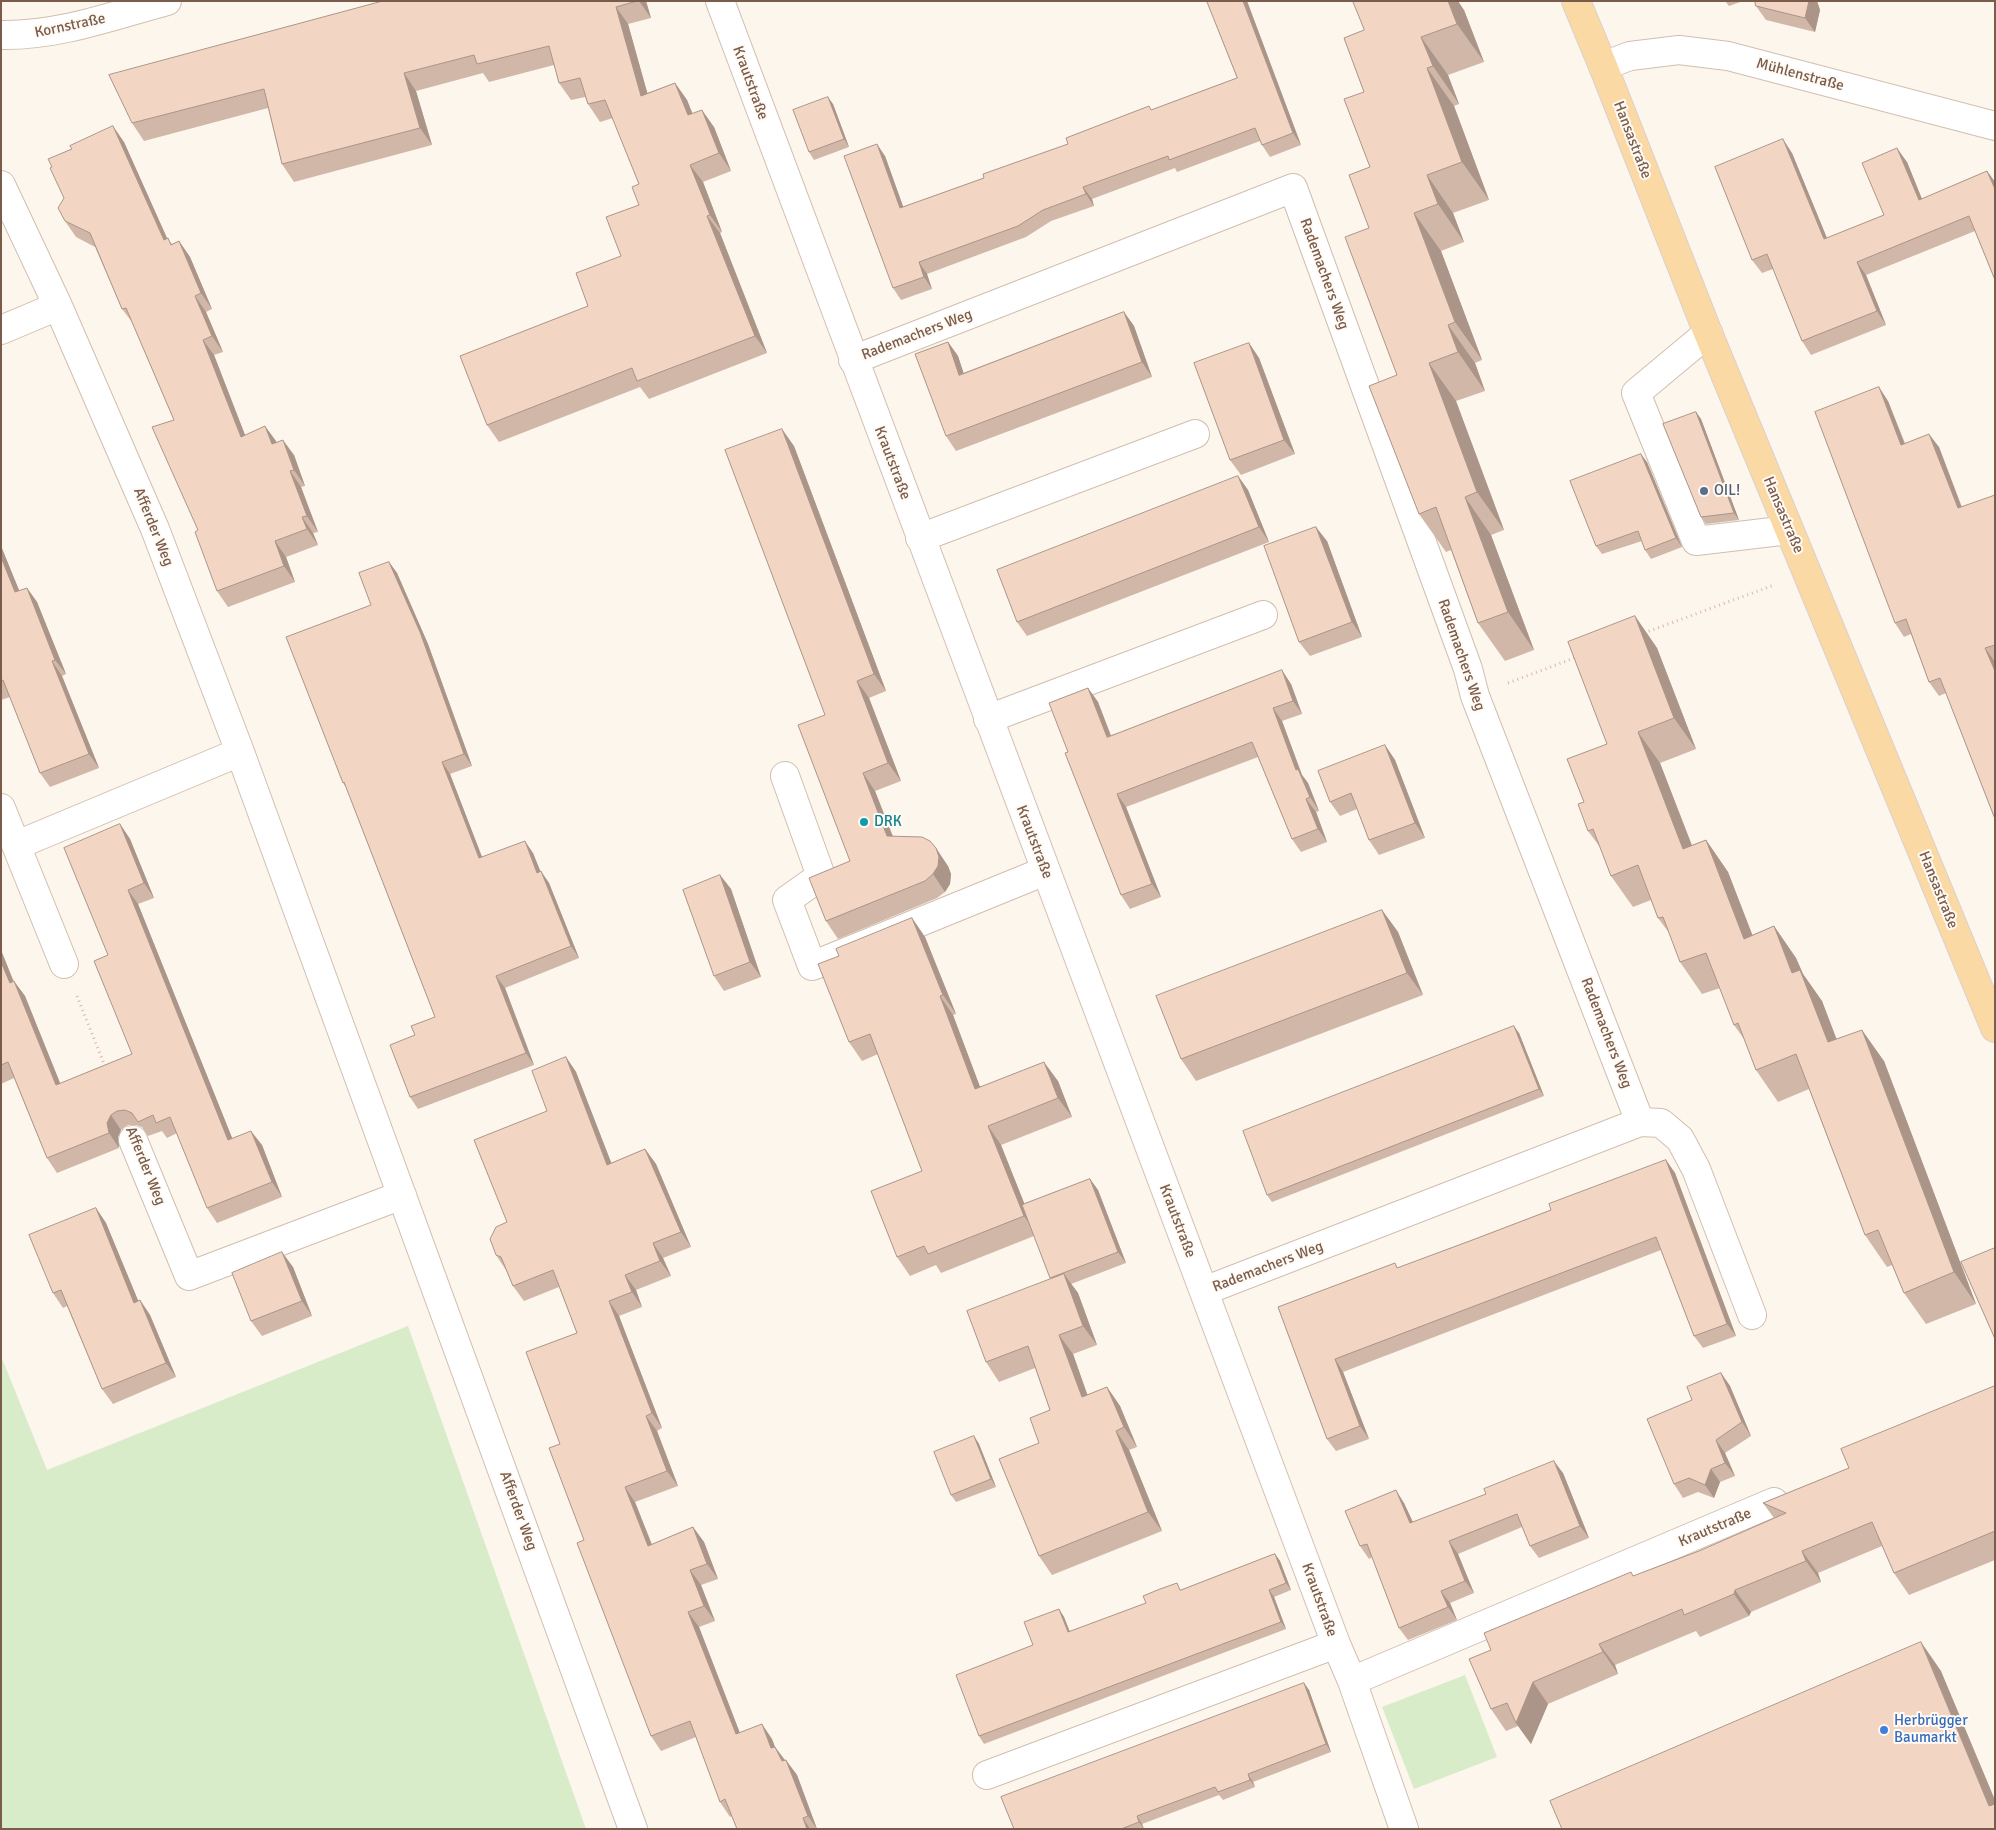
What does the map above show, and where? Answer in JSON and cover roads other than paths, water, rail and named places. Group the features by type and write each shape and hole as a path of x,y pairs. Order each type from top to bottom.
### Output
{"main road":[{"name":"Hansastraße","path":"1576,1 1708,333 1995,1028"}],"street":[{"name":"Kornstraße","path":"1,35 26,35 64,30 167,1"},
{"name":"Krautstraße","path":"720,1 1045,871 1336,1644 1352,1681 1404,1829"},
{"name":"Mühlenstraße","path":"1603,66 1630,56 1679,50 1728,56 1995,126"},
{"name":"Afferder Weg","path":"1,185 58,306 156,529 240,752 633,1829"},
{"name":"Rademachers Weg","path":"853,360 1293,188 1461,650 1475,696 1640,1122 1204,1292"},
{"path":"1,330 58,306"},
{"path":"1708,333 1636,394 1696,542 1790,530"},
{"path":"920,538 1195,434"},
{"path":"988,719 1263,615"},
{"path":"17,846 240,752"},
{"path":"785,776 821,876 787,900 812,966 1045,871"},
{"path":"1,808 64,964"},
{"path":"1640,1122 1661,1123 1680,1139 1696,1169 1752,1315"},
{"name":"Afferder Weg","path":"133,1140 189,1276 402,1195"},
{"name":"Krautstraße","path":"1352,1681 1774,1502"},
{"path":"987,1775 1336,1644"}],"place":[{"name":"OIL!","path":"1704,491"},
{"name":"DRK","path":"864,822"},
{"name":"Herbrügger Baumarkt","path":"1884,1730"}]}
